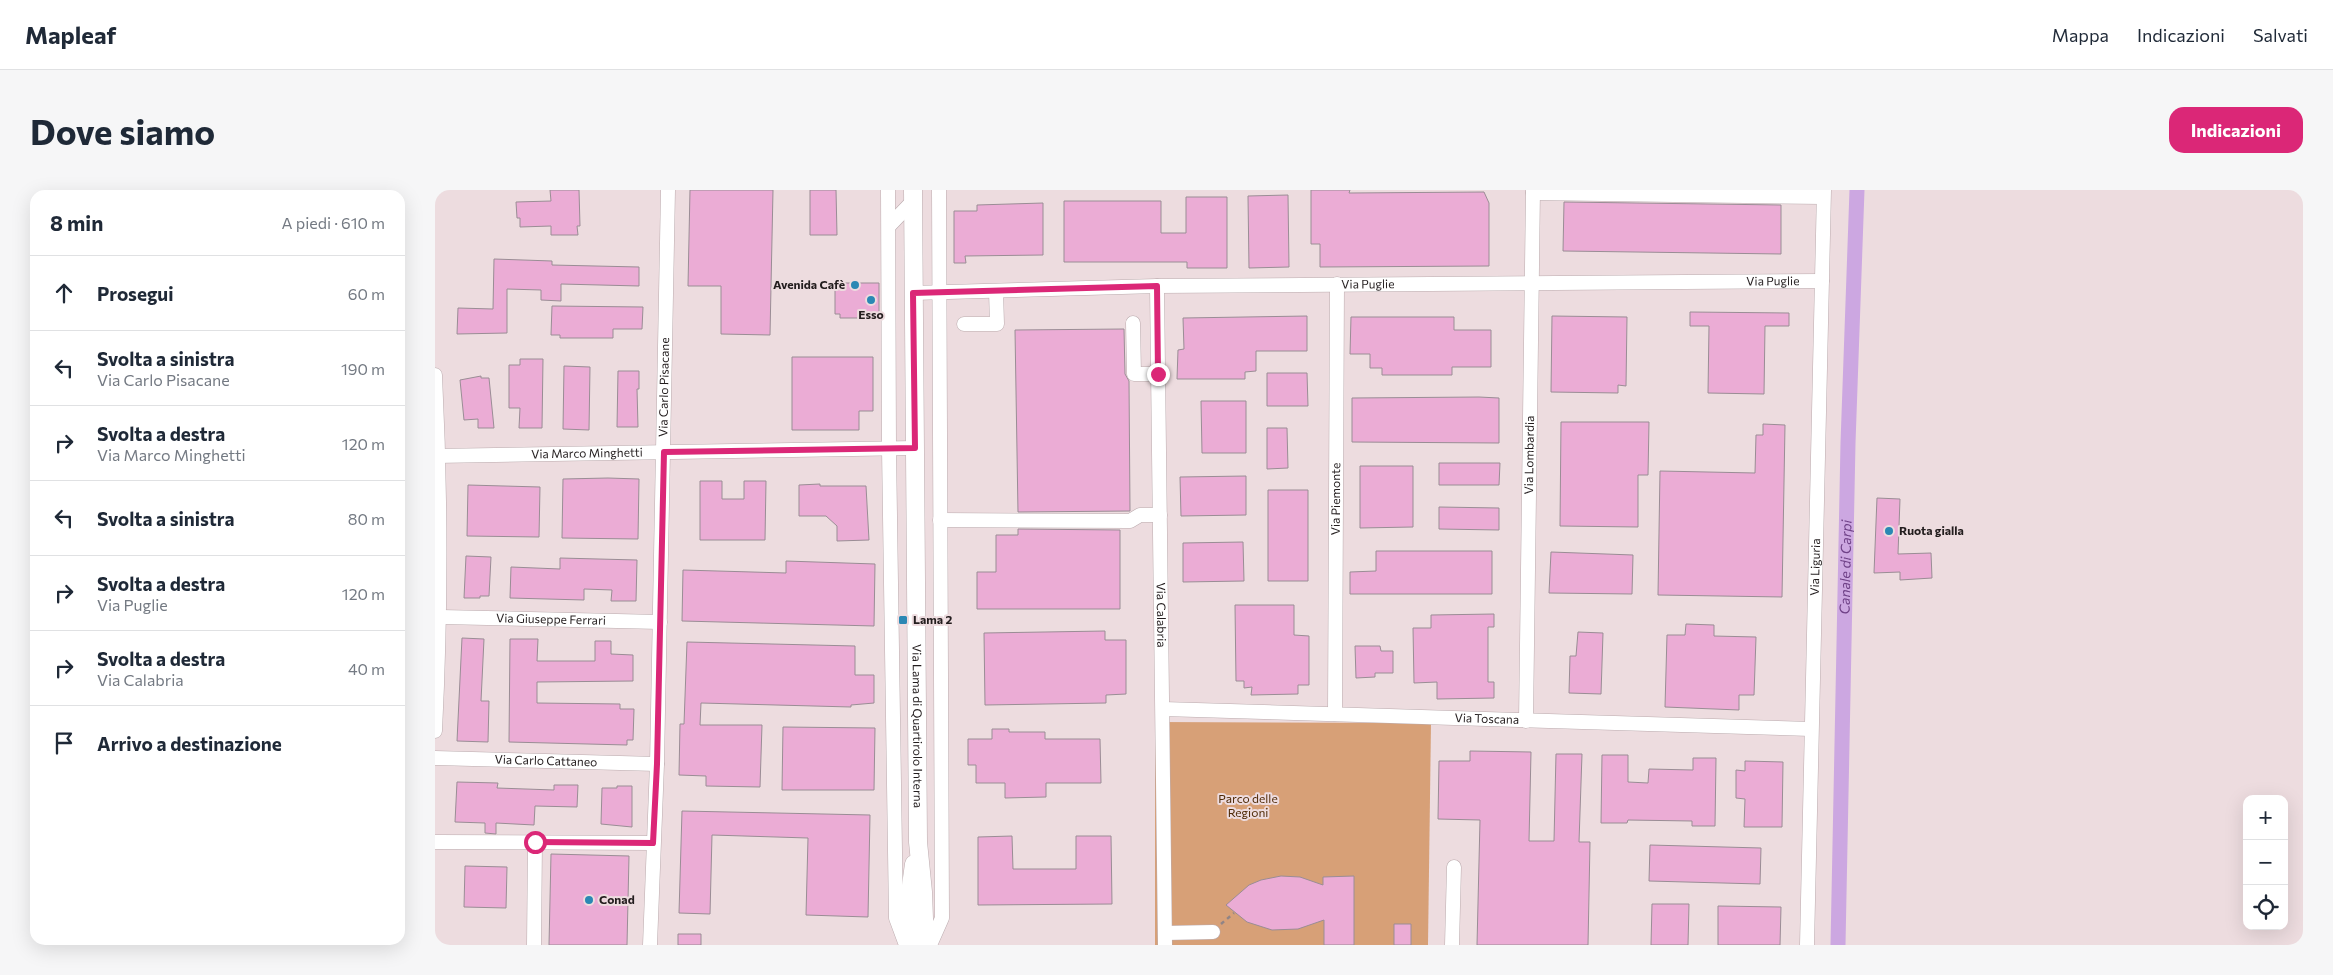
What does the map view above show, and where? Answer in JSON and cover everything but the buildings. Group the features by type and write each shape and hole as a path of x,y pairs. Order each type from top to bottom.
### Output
{"main road":[{"name":"Via Lama di Quartirolo Interna","path":"913,195 918,842 923,892 925,945"},
{"name":"Via Lama di Quartirolo Interna","path":"911,945 910,892 918,842"}],"street":[{"name":"Via Carlo Pisacane","path":"650,945 657,764 668,190"},
{"path":"888,190 889,449 896,918 906,945"},
{"path":"930,945 942,918 939,190"},
{"path":"1533,192 1824,194"},
{"name":"Via Lombardia","path":"1526,721 1533,192"},
{"name":"Via Liguria","path":"1807,945 1824,194"},
{"path":"889,226 913,195"},
{"name":"Via Puglie","path":"913,293 1157,286 1822,281"},
{"name":"Via Piemonte","path":"1335,714 1337,284"},
{"name":"Via Calabria","path":"1157,286 1165,939"},
{"path":"964,324 997,324 996,291"},
{"path":"1133,323 1134,374 1158,374"},
{"path":"435,375 441,617 435,731"},
{"name":"Via Marco Minghetti","path":"437,456 915,448"},
{"path":"941,520 1130,521 1140,515 1160,515"},
{"name":"Via Giuseppe Ferrari","path":"441,617 660,622"},
{"name":"Via Toscana","path":"1163,709 1811,730"},
{"name":"Via Carlo Cattaneo","path":"435,758 657,764"},
{"path":"435,842 653,843"},
{"path":"534,945 535,842"},
{"path":"1452,945 1454,867"},
{"path":"1165,939 1213,932"}],"green space":[{"name":"Parco delle Regioni","path":"1155,722 1431,723 1428,945 1155,945"}],"waterway":[{"name":"Canale di Carpi","path":"1838,945 1848,443 1857,190"}],"place":[{"name":"Avenida Cafè","path":"855,285"},
{"name":"Esso","path":"871,300"},
{"name":"Ruota gialla","path":"1889,531"},
{"name":"Lama 2","path":"903,620"},
{"name":"Conad","path":"589,900"}],"route":[{"path":"535,842 653,843 657,764 664,452 915,448 913,293 1157,286 1158,374"}]}
